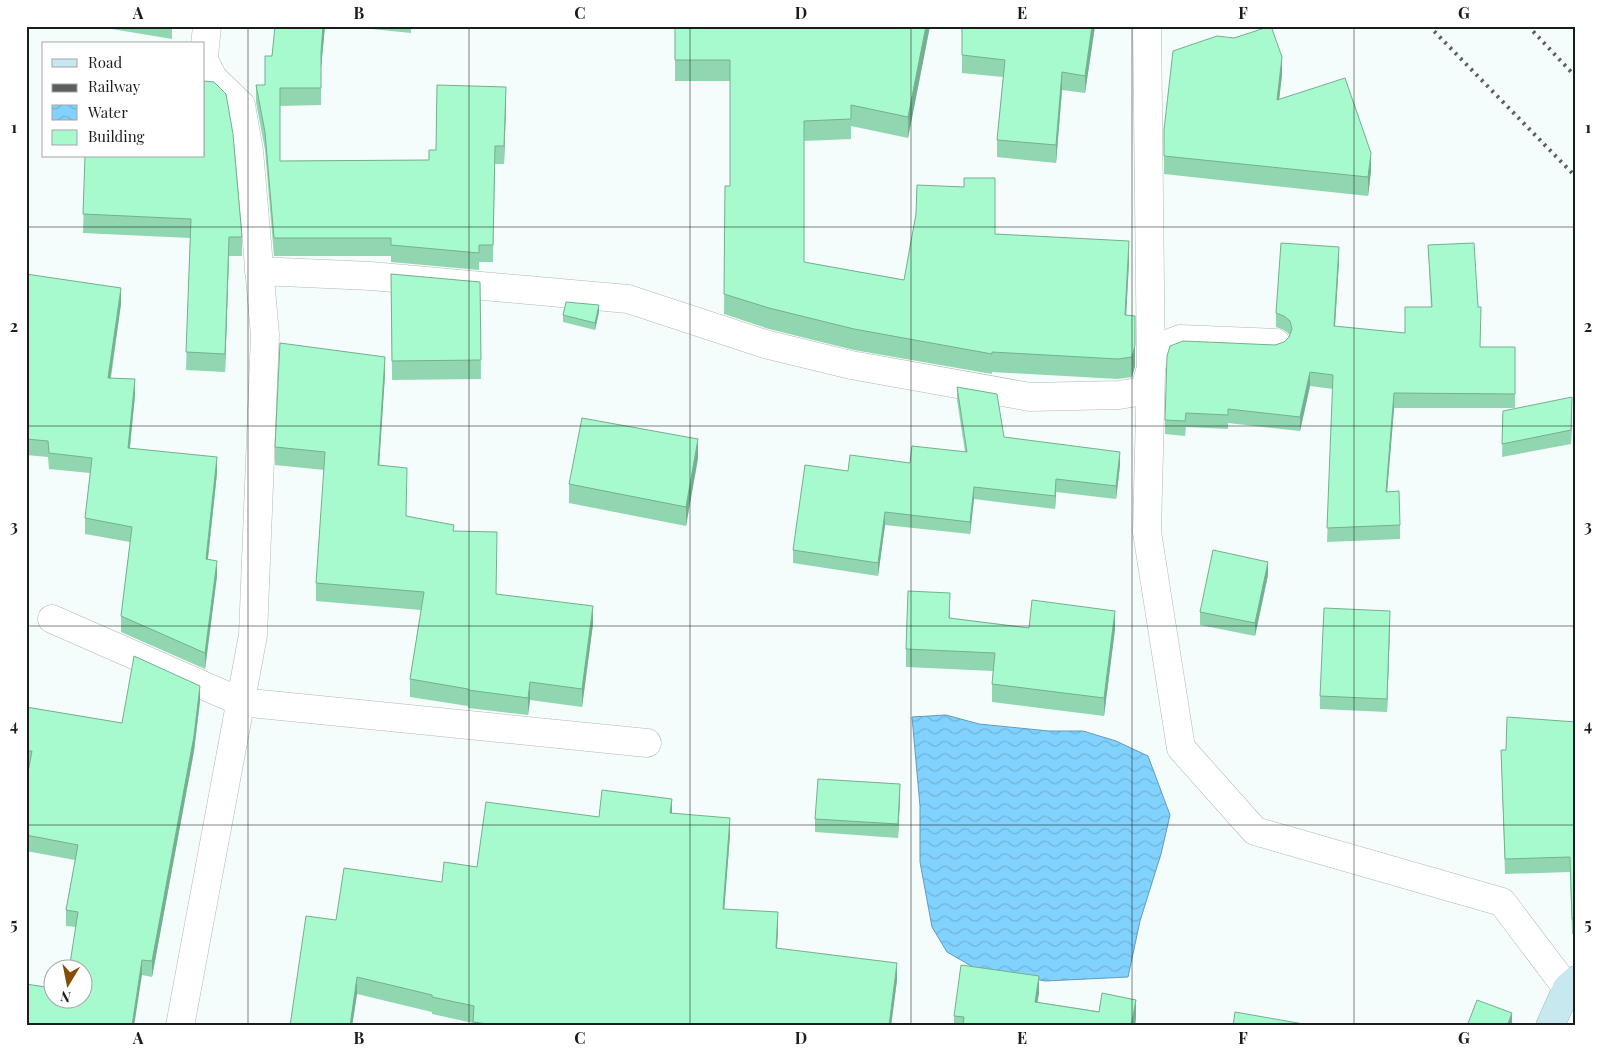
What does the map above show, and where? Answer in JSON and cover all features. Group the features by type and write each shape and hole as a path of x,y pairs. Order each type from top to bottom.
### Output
{"main road":[{"path":"1550,1026 1571,984"}],"street":[{"path":"205,48 208,26"},
{"path":"1147,26 1151,372 1147,532 1181,748 1255,831 1502,902 1571,984"},
{"path":"180,1026 253,635 265,335 249,151 241,105 213,78 205,62"},
{"path":"259,271 370,276 628,299 765,344 841,363 1030,397 1119,395 1144,392 1157,348 1180,339 1276,343"},
{"path":"52,619 240,702 646,744"}],"water":[{"path":"946,715 979,724 1049,731 1083,731 1116,741 1148,756 1170,815 1161,854 1140,921 1128,977 1045,981 973,967 947,952 932,927 920,862 920,806 912,717"}],"building":[{"path":"275,26 323,26 321,88 280,88 280,161 429,160 429,150 436,150 437,85 506,87 504,146 495,146 493,245 479,245 479,253 391,245 391,238 274,238 265,132 256,85 265,85 265,56 272,56"},
{"path":"675,26 926,26 908,117 851,105 851,119 804,121 804,262 904,280 916,214 917,185 964,187 964,178 995,178 995,234 1129,241 1125,315 1135,316 1135,345 1132,357 1118,359 992,352 992,354 854,329 769,308 724,294 725,186 730,186 730,60 675,60"},
{"path":"962,26 1092,26 1085,76 1062,72 1056,145 997,140 1005,60 962,55"},
{"path":"1271,26 1282,57 1277,100 1345,78 1371,153 1368,177 1164,156 1164,130 1173,51 1217,36 1234,38"},
{"path":"205,81 214,82 226,94 233,134 242,237 229,237 225,354 186,352 191,219 83,214 85,158 205,158"},
{"path":"1281,243 1339,247 1334,326 1405,333 1405,307 1432,307 1428,245 1474,243 1478,307 1481,307 1480,347 1515,347 1515,394 1394,393 1386,492 1399,491 1400,525 1327,528 1333,375 1310,372 1300,417 1228,409 1228,415 1186,413 1185,421 1165,420 1167,356 1170,346 1183,341 1275,345 1284,342 1289,337 1292,329 1290,321 1276,313"},
{"path":"26,274 121,288 108,378 135,379 128,448 217,457 206,559 217,561 205,653 121,616 132,527 85,518 92,458 49,453 48,441 26,439"},
{"path":"391,274 480,282 481,360 392,361"},
{"path":"566,302 599,305 595,323 563,315"},
{"path":"280,343 385,357 378,465 407,468 406,516 454,525 453,531 497,532 496,594 593,606 582,689 530,682 528,698 468,690 410,679 424,592 316,583 325,452 275,447"},
{"path":"957,387 997,394 1004,437 1120,452 1116,486 1056,479 1055,496 974,487 970,522 885,512 878,563 793,550 805,465 848,471 850,455 910,463 912,446 967,452"},
{"path":"1572,397 1571,430 1502,444 1503,411"},
{"path":"582,418 698,439 686,507 569,484"},
{"path":"1213,550 1268,562 1255,623 1200,612"},
{"path":"908,591 950,593 949,618 1029,628 1032,600 1115,611 1104,698 992,684 995,653 906,649"},
{"path":"1324,608 1390,611 1387,699 1320,696"},
{"path":"134,656 200,686 194,736 152,961 142,960 132,1026 26,1026 26,984 42,986 42,1010 92,1010 92,960 71,960 78,912 66,910 78,845 26,835 26,783 32,751 26,751 26,707 122,723"},
{"path":"1507,717 1576,722 1576,919 1572,919 1570,857 1505,859 1501,750 1506,750"},
{"path":"818,779 900,784 898,824 815,819"},
{"path":"602,790 672,799 670,813 730,818 723,909 778,912 776,948 897,963 889,1026 502,1026 473,1022 474,1006 357,977 350,1026 290,1026 306,916 336,920 344,868 442,882 444,862 477,867 486,802 599,817"},
{"path":"961,965 1039,976 1035,1002 1099,1012 1102,993 1136,1000 1131,1026 963,1026 964,1017 954,1016"},
{"path":"1477,1000 1512,1013 1507,1026 1467,1026"},
{"path":"1235,1012 1315,1026 1233,1026"}],"railway":[{"path":"1429,26 1576,177"},
{"path":"1528,26 1576,77"}]}
